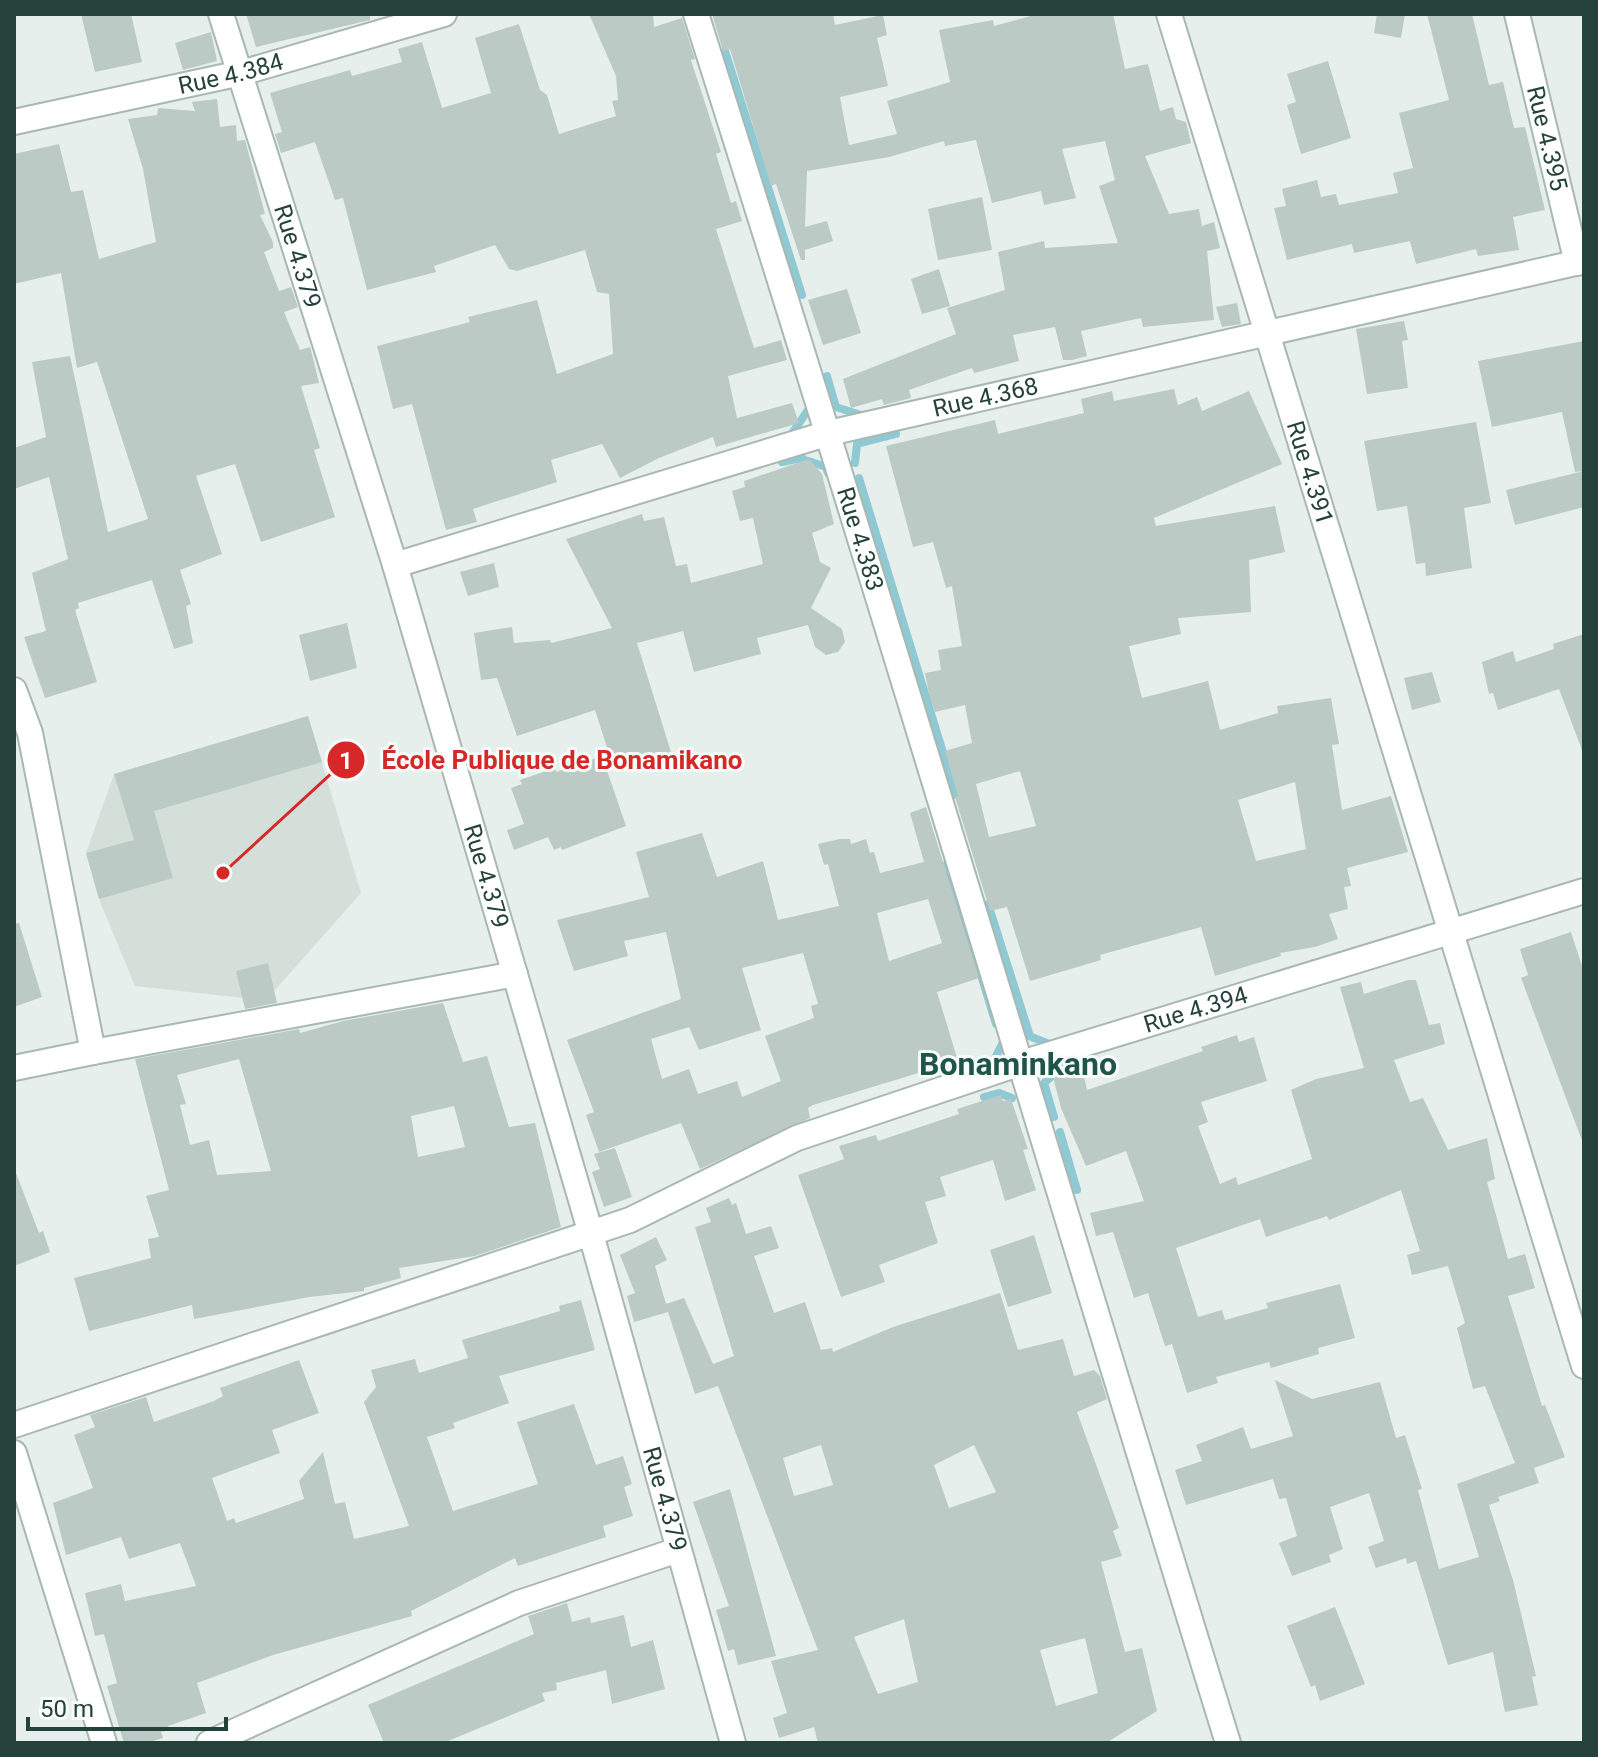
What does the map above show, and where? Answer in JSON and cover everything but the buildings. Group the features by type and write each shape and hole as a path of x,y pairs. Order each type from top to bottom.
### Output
{"street":[{"name":"Rue 4.379","path":"221,14 395,565 591,1234 733,1743"},
{"name":"Rue 4.384","path":"14,122 241,73 444,14"},
{"name":"Rue 4.383","path":"696,14 829,433 1018,1064 1228,1743"},
{"name":"Rue 4.391","path":"1169,14 1268,331 1448,933 1584,1366"},
{"name":"Rue 4.395","path":"1517,14 1581,262"},
{"name":"Rue 4.368","path":"395,565 829,433 1581,262"},
{"path":"14,690 30,733 93,1052"},
{"name":"Rue 4.394","path":"14,1425 630,1220 797,1138 1018,1064 1584,891"},
{"path":"14,1068 515,974"},
{"path":"14,1453 104,1743"},
{"path":"209,1743 519,1603 678,1550"}],"shaded area":[{"path":"308,716 361,893 275,990 243,998 135,986 99,899 86,853 114,774"}],"waterway":[{"path":"725,51 802,295"},
{"path":"827,376 836,407 864,416"},
{"path":"791,435 808,410"},
{"path":"855,463 857,444 896,434"},
{"path":"782,462 802,458"},
{"path":"802,459 826,467 828,473"},
{"path":"859,478 956,795"},
{"path":"947,864 996,1024"},
{"path":"988,904 1030,1036"},
{"path":"1029,1036 1052,1045"},
{"path":"992,1064 1002,1044"},
{"path":"1054,1117 1044,1083 1060,1069 1078,1063"},
{"path":"984,1097 999,1093 1012,1098"},
{"path":"1060,1132 1077,1190"}],"place":[{"name":"École Publique de Bonamikano","path":"223,873"}],"district":[{"name":"Bonaminkano","path":"1018,1064"}]}
